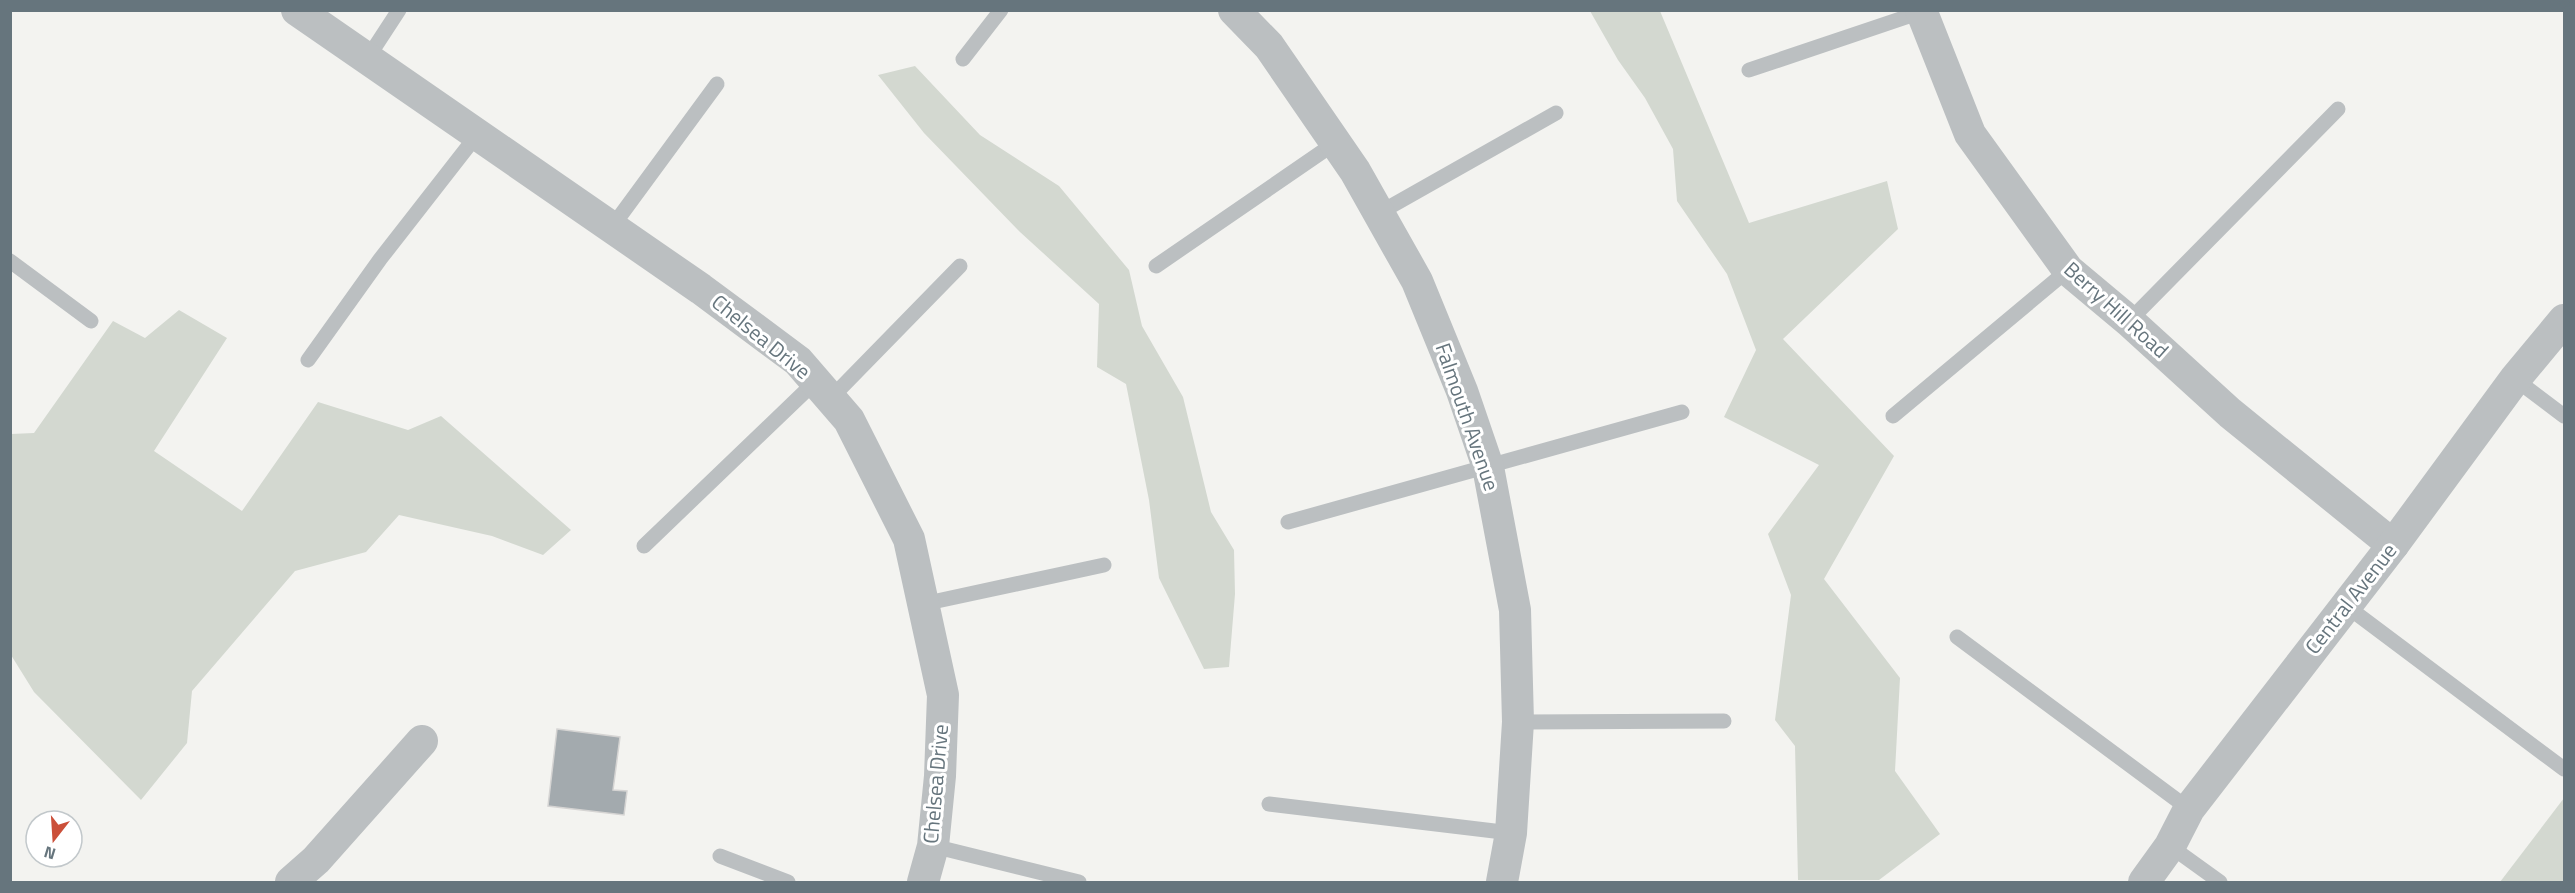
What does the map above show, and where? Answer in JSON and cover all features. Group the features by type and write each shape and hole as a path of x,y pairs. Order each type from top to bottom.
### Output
{"street":[{"name":"Chelsea Drive","path":"297,10 701,289 798,361 849,420 909,539 943,695 940,776 933,846 923,882"},
{"name":"Falmouth Avenue","path":"1234,10 1269,45 1355,171 1417,281 1462,391 1488,467 1515,610 1518,722 1511,833 1502,882"},
{"name":"Berry Hill Road","path":"1921,11 1970,134 2068,270 2129,321 2230,413 2393,545"},
{"name":"Central Avenue","path":"2144,882 2170,846 2188,809 2393,545 2515,380 2565,320"},
{"path":"291,882 316,860 422,741"}],"lane":[{"path":"367,59 399,10"},
{"path":"963,59 1001,10"},
{"path":"1749,70 1921,11"},
{"path":"612,227 717,84"},
{"path":"2129,321 2338,109"},
{"path":"1378,213 1556,113"},
{"path":"308,360 381,258 477,135"},
{"path":"1156,266 1335,143"},
{"path":"10,261 91,321"},
{"path":"644,546 823,390 960,266"},
{"path":"1893,416 2068,270"},
{"path":"2515,380 2565,416"},
{"path":"1288,522 1682,411"},
{"path":"923,604 1104,565"},
{"path":"2345,605 2564,769"},
{"path":"1957,637 2188,809"},
{"path":"1518,722 1724,721"},
{"path":"1269,804 1511,833"},
{"path":"933,846 1079,882"},
{"path":"2170,846 2220,882"},
{"path":"720,856 788,882"}],"shaded area":[{"path":"1590,11 1660,11 1749,223 1887,181 1898,229 1783,339 1894,456 1824,579 1900,678 1895,771 1940,834 1879,880 1798,880 1795,746 1775,720 1791,595 1768,534 1819,465 1724,417 1756,350 1727,274 1677,201 1673,149 1645,98 1618,60"},
{"path":"915,66 980,135 1059,186 1129,270 1142,326 1183,397 1211,512 1234,550 1235,594 1229,667 1204,669 1159,578 1149,500 1126,384 1097,367 1099,304 1020,232 924,133 878,75"},
{"path":"179,310 227,338 154,451 242,511 318,402 408,430 441,416 571,530 543,555 492,536 399,515 366,552 295,571 192,691 187,743 141,800 34,692 11,655 11,434 34,433 113,321 145,338"},
{"path":"2564,798 2564,882 2500,882"}],"building":[{"path":"557,729 620,737 613,790 627,791 624,815 548,806"}]}
